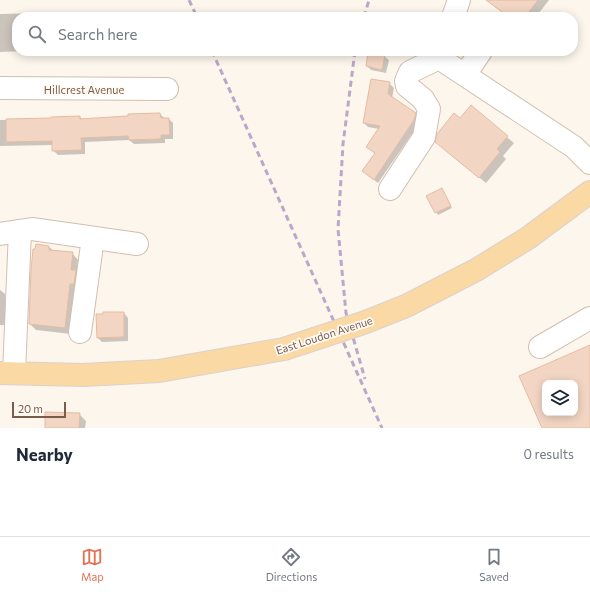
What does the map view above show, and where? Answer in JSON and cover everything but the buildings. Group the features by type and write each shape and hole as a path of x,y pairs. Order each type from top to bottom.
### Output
{"main road":[{"name":"East Loudon Avenue","path":"4,375 83,375 159,371 284,350 363,323 406,306 482,266 528,238 590,192"}],"street":[{"path":"454,12 459,0"},
{"path":"390,189 424,136 429,109 423,99 407,86 406,81 410,72 437,56"},
{"path":"442,56 465,75 574,147 590,163"},
{"path":"465,75 478,56"},
{"name":"Hillcrest Avenue","path":"0,88 167,89"},
{"path":"4,375 10,233 32,229 137,244"},
{"path":"80,332 93,238"},
{"path":"540,347 590,318"}],"railway":[{"path":"189,0 195,12"},
{"path":"365,12 369,0"},
{"path":"214,56 382,428"},
{"path":"354,56 343,144 338,229 346,313 365,379"}]}
